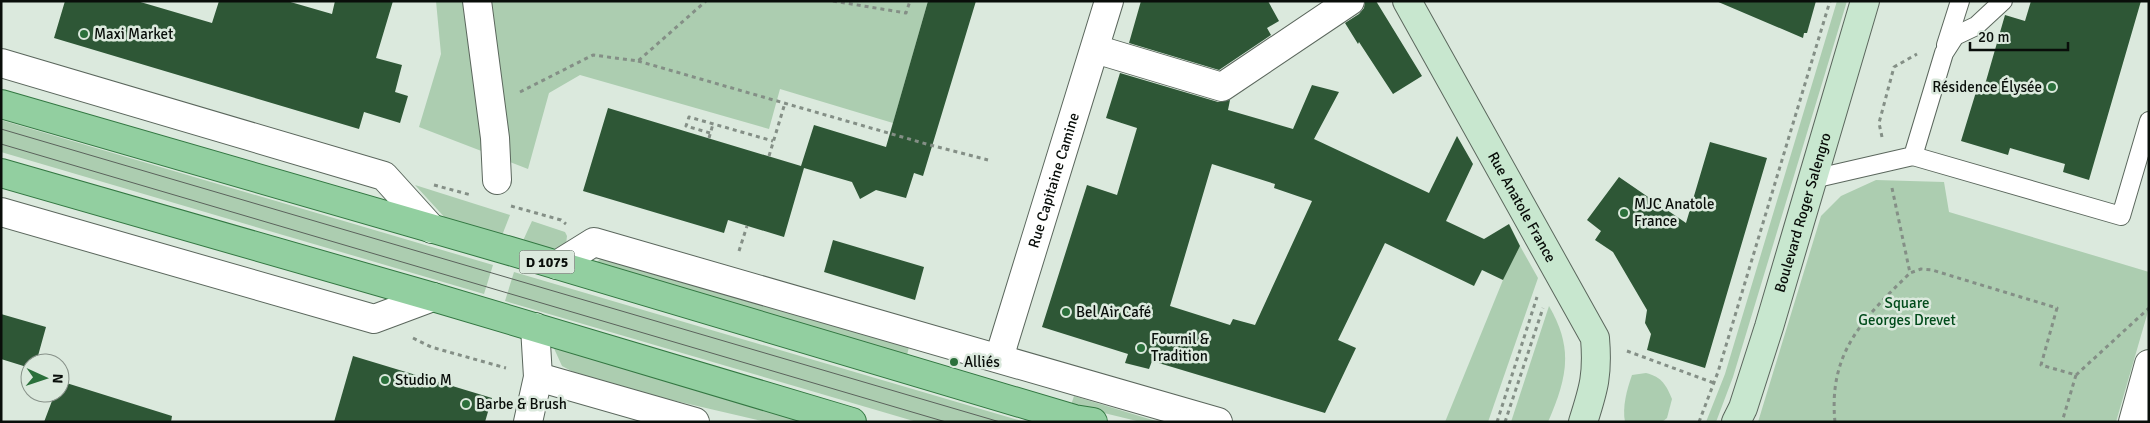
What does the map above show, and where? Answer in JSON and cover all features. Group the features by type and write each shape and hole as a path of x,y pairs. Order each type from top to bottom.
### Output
{"main road":[{"name":"D 1075","path":"1,104 1093,422"},
{"path":"1,173 433,297 852,422"}],"street":[{"path":"477,1 497,180"},
{"name":"Rue Capitaine Camine","path":"999,358 1109,1"},
{"path":"1095,49 1222,86 1350,1"},
{"name":"Rue Anatole France","path":"1408,1 1595,338 1597,367 1593,391 1583,422"},
{"name":"Boulevard Roger Salengro","path":"1736,422 1745,403 1865,1"},
{"path":"1,64 384,176 432,228"},
{"path":"1,212 374,318 433,297"},
{"path":"557,265 594,242 1218,422"},
{"path":"528,422 538,377 535,327"},
{"path":"2133,422 2149,364"},
{"path":"538,377 695,422"}],"lane":[{"path":"1913,156 1960,1"},
{"path":"1944,53 1955,36 1976,26 2003,1"},
{"path":"1813,179 1913,156 2121,216 2145,148 2149,121"}],"path":[{"path":"638,60 706,1"},
{"path":"833,1 906,13 910,1"},
{"path":"1699,422 1718,372 1830,1"},
{"path":"490,106 593,55 638,60 930,145 988,160"},
{"path":"768,156 785,103"},
{"path":"710,133 686,126 689,117 773,141"},
{"path":"708,138 712,124"},
{"path":"739,252 746,226"},
{"path":"1835,422 1834,401 1842,358 1856,333 1870,314 1910,273"},
{"path":"1497,422 1538,295"},
{"path":"1505,422 1544,304"},
{"path":"2057,308 2041,365 2076,375"},
{"path":"2062,422 2076,375 2149,308"},
{"path":"374,318 431,347 538,377"},
{"path":"1595,338 1714,383"}],"green space":[{"path":"436,1 928,1 893,123 780,89 769,129 580,75 549,93 528,169 419,127 441,54"},
{"path":"1837,1 1847,1 1733,377 1716,422 1706,422 1725,374"},
{"path":"1,120 493,265 484,294 1,152"},
{"name":"Square Georges Drevet","path":"1876,180 1944,182 1949,212 2149,272 2149,308 2116,422 1758,422 1821,216 1841,196"},
{"path":"415,185 510,215 501,238 448,221"},
{"path":"532,221 565,232 567,236 566,244 549,249 538,249 521,245"},
{"path":"1520,246 1538,278 1488,422 1445,422 1503,280"},
{"path":"607,254 909,347 907,355 594,264"},
{"path":"514,272 1025,422 917,422 505,301"},
{"path":"1549,306 1557,322 1565,350 1565,364 1560,391 1548,422 1511,422"},
{"path":"552,344 812,422 766,422 590,381 562,366"},
{"path":"1646,373 1660,379 1670,394 1672,399 1667,418 1662,422 1625,422 1625,404 1632,375"},
{"path":"1074,396 1159,422 1141,422 1071,405"}],"building":[{"path":"65,1 137,1 212,23 219,1 287,1 332,14 335,1 393,1 376,58 402,65 395,92 408,96 400,123 364,112 359,129 54,38"},
{"path":"928,1 976,1 923,176 914,173 906,198 876,190 860,199 852,182 804,168 784,237 728,220 724,233 583,191 608,108 801,166 814,125 886,147"},
{"path":"1141,1 1268,1 1279,21 1267,28 1271,35 1219,70 1129,43"},
{"path":"1365,1 1376,1 1422,76 1393,94 1345,23 1359,14 1364,8"},
{"path":"1716,1 1816,1 1807,33 1804,33 1803,38"},
{"name":"Résidence Élysée","path":"2031,1 2141,1 2089,180 2063,172 2065,164 2010,148 2008,155 1961,141 1976,92 1982,95 2005,15 2025,21"},
{"path":"1120,73 1218,102 1230,100 1228,110 1293,129 1312,85 1339,92 1314,139 1429,193 1457,136 1473,164 1446,221 1484,239 1509,224 1520,246 1503,280 1482,270 1474,286 1385,243 1338,340 1356,348 1325,413 1152,361 1149,369 1125,363 1128,354 1042,327 1087,185 1117,195 1137,128 1106,118","holes":["1212,164 1275,184 1274,188 1312,201 1255,325 1233,319 1230,325 1170,306"]},
{"path":"1710,142 1767,158 1705,368 1647,350 1651,334 1645,323 1647,310 1613,252 1595,240 1601,231 1587,220 1619,177 1686,223"},
{"path":"833,240 924,267 915,300 824,272"},
{"path":"1,314 46,327 39,353 20,353 20,365 1,359"},
{"path":"353,356 492,398 485,422 334,422"},
{"path":"70,384 172,416 171,422 44,422 51,403 70,403"}],"tram line":[{"path":"1,129 1000,422"},
{"path":"1,144 946,422"}],"place":[{"name":"Maxi Market","path":"84,34"},
{"name":"Résidence Élysée","path":"2052,87"},
{"name":"MJC Anatole France","path":"1624,213"},
{"name":"Bel Air Café","path":"1066,312"},
{"name":"Fournil & Tradition","path":"1141,348"},
{"name":"Alliés","path":"954,362"},
{"name":"Studio M","path":"385,380"},
{"name":"Barbe & Brush","path":"466,404"}]}
